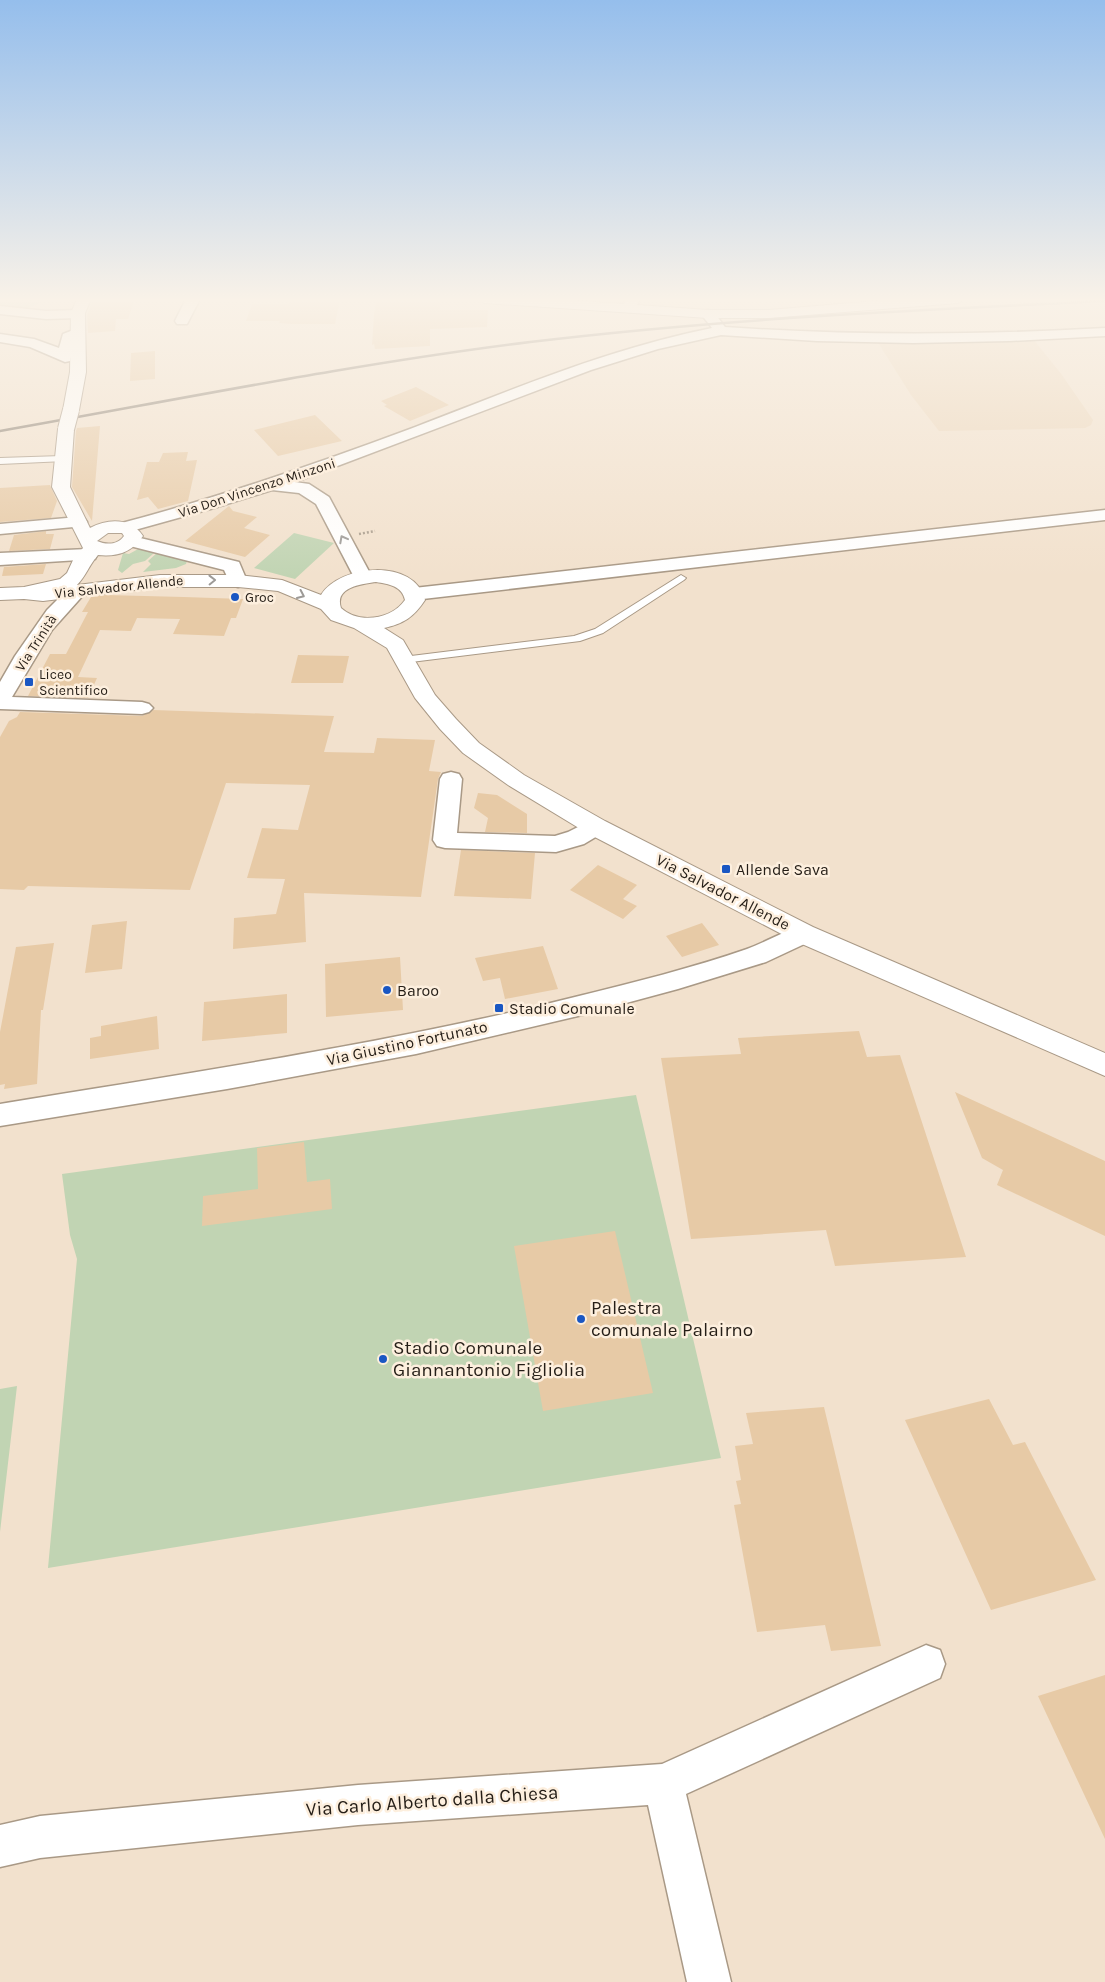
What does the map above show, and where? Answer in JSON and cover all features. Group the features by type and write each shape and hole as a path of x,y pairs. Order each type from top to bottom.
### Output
{"street":[{"path":"0,594 24,593 67,584 76,575 88,551 78,522 61,487 62,459 71,410 71,391"},
{"name":"Via Don Vincenzo Minzoni","path":"130,534 154,520 272,485 359,454 521,391"},
{"name":"Via Don Vincenzo Minzoni","path":"323,501 327,481 338,469 359,454"},
{"path":"272,485 303,488 323,501 363,578"},
{"path":"414,594 1105,515"},
{"path":"0,529 78,522 130,534 232,566 238,581"},
{"path":"104,528 95,532 82,568 103,580 129,584"},
{"path":"0,559 115,549 130,534"},
{"path":"329,605 333,591 341,585 363,578 390,578 401,581 410,587 415,600 412,607 406,613 385,622 360,623"},
{"name":"Via Salvador Allende","path":"24,593 43,595 160,581 238,581 282,586 329,605 339,617 360,623 399,652 426,698 471,748 516,780 596,827 804,934 1105,1065"},
{"name":"Via Trinità","path":"0,701 47,624 66,599 76,592"},
{"path":"399,652 406,613"},
{"path":"0,701 142,708"},
{"path":"451,779 445,840 556,844 576,838 596,827"},
{"name":"Via Giustino Fortunato","path":"0,1115 218,1080 416,1044 578,1006 678,979 757,955 804,934"},
{"path":"709,1982 664,1784 926,1664"},
{"name":"Via Carlo Alberto dalla Chiesa","path":"0,1846 59,1835 358,1805 664,1784"}],"lane":[{"path":"0,461 62,459"},
{"path":"399,652 576,639 599,631 681,578"}],"shaded area":[{"path":"909,391 1073,391 1093,420 1091,425 1085,428 939,431"}],"green space":[{"path":"294,533 334,543 295,579 254,568"},
{"path":"140,548 154,553 145,561 133,564 122,573 118,570 123,553 129,554"},
{"path":"158,552 187,561 186,564 176,568 143,572 151,564 148,561"},
{"name":"Stadio Comunale Giannantonio Figliolia","path":"636,1095 721,1458 48,1568 77,1259 70,1235 62,1174"},
{"path":"17,1386 0,1532 0,1389"}],"building":[{"path":"405,391 424,391 449,405 410,421 384,406 387,405 381,401"},
{"path":"315,415 342,441 278,456 254,430"},
{"path":"100,426 92,521 72,487 76,431 77,428"},
{"path":"188,452 186,461 197,460 188,501 158,509 148,497 137,500 147,462 159,462 163,453"},
{"path":"50,485 57,501 51,518 0,522 0,488"},
{"path":"229,506 233,511 257,517 244,528 270,535 245,557 185,541"},
{"path":"46,531 46,534 54,534 50,549 9,551 14,535"},
{"path":"46,564 43,574 2,576 4,567"},
{"path":"105,595 243,599 236,618 231,618 224,636 173,634 180,619 137,618 131,631 100,630 78,677 97,678 88,698 28,696 50,654 66,654 88,612 82,612 91,597"},
{"path":"298,655 349,656 343,683 291,683"},
{"path":"153,710 334,716 324,752 374,753 377,738 435,740 429,771 441,772 438,779 421,897 304,893 306,942 233,949 234,918 276,914 285,879 247,878 262,828 298,830 310,785 226,783 190,890 28,886 24,890 0,889 0,737 9,721 17,717 20,712 142,716"},
{"path":"478,793 497,795 527,814 527,833 485,832 488,818 474,808"},
{"path":"461,850 535,853 531,899 454,896"},
{"path":"598,865 637,885 623,899 637,906 623,919 570,890"},
{"path":"127,921 122,969 85,973 92,925"},
{"path":"702,923 719,945 682,957 666,936"},
{"path":"54,943 43,1010 41,1010 37,1084 4,1089 5,1084 0,1085 0,1032 16,947"},
{"path":"543,946 558,989 505,999 500,978 483,981 475,958"},
{"path":"400,957 403,1010 326,1017 325,964"},
{"path":"287,994 287,1033 202,1041 204,1002"},
{"path":"157,1016 159,1049 90,1059 90,1038 101,1036 101,1026"},
{"path":"859,1031 867,1057 900,1055 966,1257 835,1266 826,1230 691,1239 661,1058 741,1054 738,1038"},
{"path":"955,1092 1105,1161 1105,1236 997,1185 1003,1170 982,1158"},
{"path":"304,1142 307,1182 330,1179 332,1209 202,1226 203,1196 258,1189 257,1148"},
{"name":"Palestra comunale Palairno","path":"615,1231 653,1393 543,1411 514,1246"},
{"path":"989,1399 1013,1445 1025,1442 1096,1580 991,1610 905,1420"},
{"path":"824,1407 881,1646 831,1651 825,1625 757,1632 734,1505 741,1504 736,1481 741,1480 735,1446 753,1444 746,1413"},
{"path":"1105,1675 1105,1839 1038,1696"}],"railway":[{"path":"0,431 217,391"}],"place":[{"name":"Groc","path":"235,597"},
{"name":"Liceo Scientifico","path":"29,682"},
{"name":"Allende Sava","path":"726,869"},
{"name":"Baroo","path":"387,990"},
{"name":"Stadio Comunale","path":"499,1008"},
{"name":"Palestra comunale Palairno","path":"581,1319"},
{"name":"Stadio Comunale Giannantonio Figliolia","path":"383,1359"}]}
